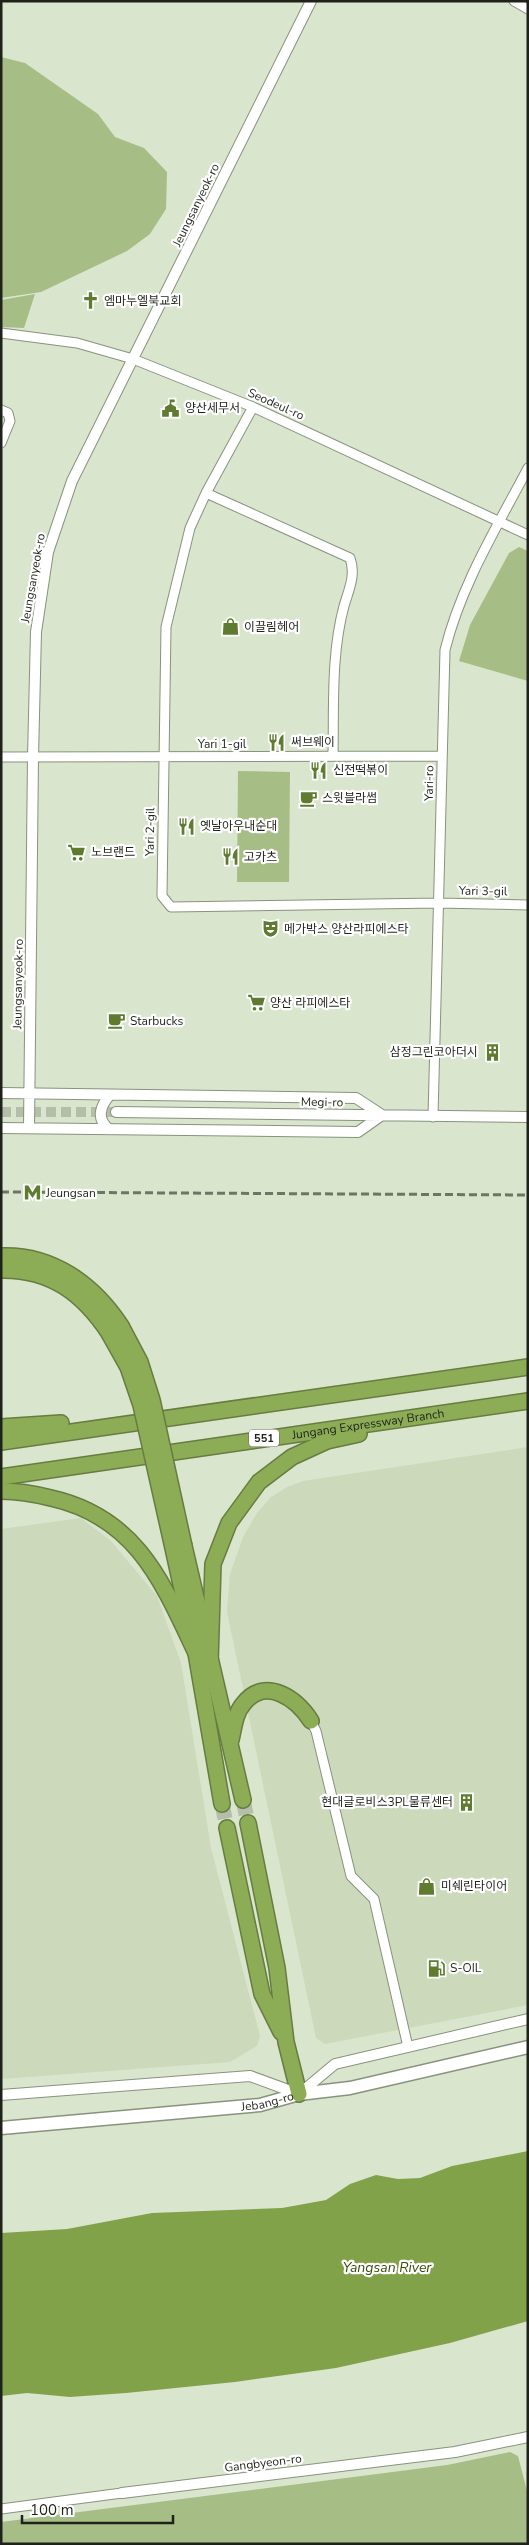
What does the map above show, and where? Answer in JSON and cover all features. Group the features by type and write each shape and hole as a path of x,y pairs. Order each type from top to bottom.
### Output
{"highway":[{"path":"1,1256 21,1257 39,1261 72,1275 90,1287 106,1304 115,1330"},
{"path":"1,1270 32,1274 66,1287 80,1296 115,1330 140,1362 152,1400 179,1547 222,1804"},
{"path":"1,1442 528,1367"},
{"path":"1,1427 36,1426 241,1400 263,1405"},
{"name":"Jungang Expressway Branch","path":"1,1477 528,1401"},
{"path":"210,1663 213,1564 229,1523 258,1482 292,1457 327,1440 373,1431 528,1409"},
{"path":"1,1492 35,1495 64,1501 96,1515 127,1536 143,1553 163,1584 196,1654"},
{"path":"179,1547 210,1663 243,1800"},
{"path":"230,1746 235,1719 243,1704 251,1695 263,1691 276,1692 288,1696 302,1707 311,1721"},
{"path":"248,1823 277,1968 286,2042 299,2094"},
{"path":"227,1828 262,1994 286,2042"}],"main road":[{"name":"Jebang-ro","path":"1,2128 260,2105 299,2094 350,2088 528,2047"}],"street":[{"name":"Jeungsanyeok-ro","path":"29,1128 36,632 48,552 72,481 311,1"},
{"path":"514,1 528,8"},
{"name":"Seodeul-ro","path":"1,334 76,343 133,359 253,407 528,535"},
{"name":"Yari 2-gil","path":"253,407 206,493 190,528 166,627 162,896 171,907 438,903"},
{"path":"1,410 8,413 10,421 1,443"},
{"name":"Yari-ro","path":"433,1117 445,650 452,621 465,588 528,468"},
{"path":"206,493 350,558 354,570 340,622 336,653 333,756"},
{"name":"Yari 1-gil","path":"1,757 442,756"},
{"name":"Yari 3-gil","path":"438,903 528,904"},
{"path":"1,1093 356,1098 382,1115 358,1132 1,1128"},
{"path":"109,1129 103,1124 100,1112 102,1103 110,1095"},
{"name":"Megi-ro","path":"116,1112 528,1118"},
{"path":"311,1721 316,1731 351,1876 374,1900 408,2047"},
{"path":"1,2095 250,2076 299,2094 335,2064 528,2019"},
{"name":"Gangbyeon-ro","path":"1,2509 455,2452 528,2437"}],"shaded area":[{"path":"1,57 25,63 98,114 115,137 144,148 167,172 166,209 150,234 127,251 41,292 1,298"},
{"path":"35,294 24,328 1,327 1,300"},
{"path":"519,547 528,551 528,681 459,661 470,625 509,553"},
{"path":"238,771 290,772 289,882 237,882"},
{"path":"528,1447 528,2005 325,2044 316,2038 227,1612 230,1574 243,1537 257,1513 271,1497 287,1487 303,1481"},
{"path":"81,1518 111,1541 157,1596 181,1663 211,1848 260,2036 257,2046 230,2062 1,2079 1,1529"},
{"path":"510,2452 518,2456 528,2495 528,2544 1,2544 1,2522 447,2465"}],"water":[{"name":"Yangsan River","path":"528,2151 528,2321 450,2343 336,2368 235,2382 126,2393 70,2397 27,2393 1,2396 1,2233 67,2229 152,2213 282,2208 326,2200 350,2184 376,2175 398,2179 420,2178 452,2166"}],"tunnel":[{"path":"1,1112 116,1112"},
{"path":"243,1800 248,1823"},
{"path":"222,1804 227,1828"}],"railway":[{"path":"1,1192 528,1195"}],"place":[{"name":"엠마누엘북교회","path":"90,301"},
{"name":"양산세무서","path":"171,408"},
{"name":"이끌림헤어","path":"230,627"},
{"name":"써브웨이","path":"277,742"},
{"name":"신전떡볶이","path":"319,770"},
{"name":"스윗블라썸","path":"308,798"},
{"name":"옛날아우내순대","path":"186,826"},
{"name":"노브랜드","path":"77,852"},
{"name":"고카츠","path":"230,857"},
{"name":"메가박스 양산라피에스타","path":"270,929"},
{"name":"양산 라피에스타","path":"256,1003"},
{"name":"Starbucks","path":"116,1021"},
{"name":"삼정그린코아더시","path":"492,1052"},
{"name":"Jeungsan","path":"32,1193"},
{"name":"현대글로비스3PL물류센터","path":"467,1802"},
{"name":"미쉐린타이어","path":"427,1886"},
{"name":"S-OIL","path":"436,1968"}]}
